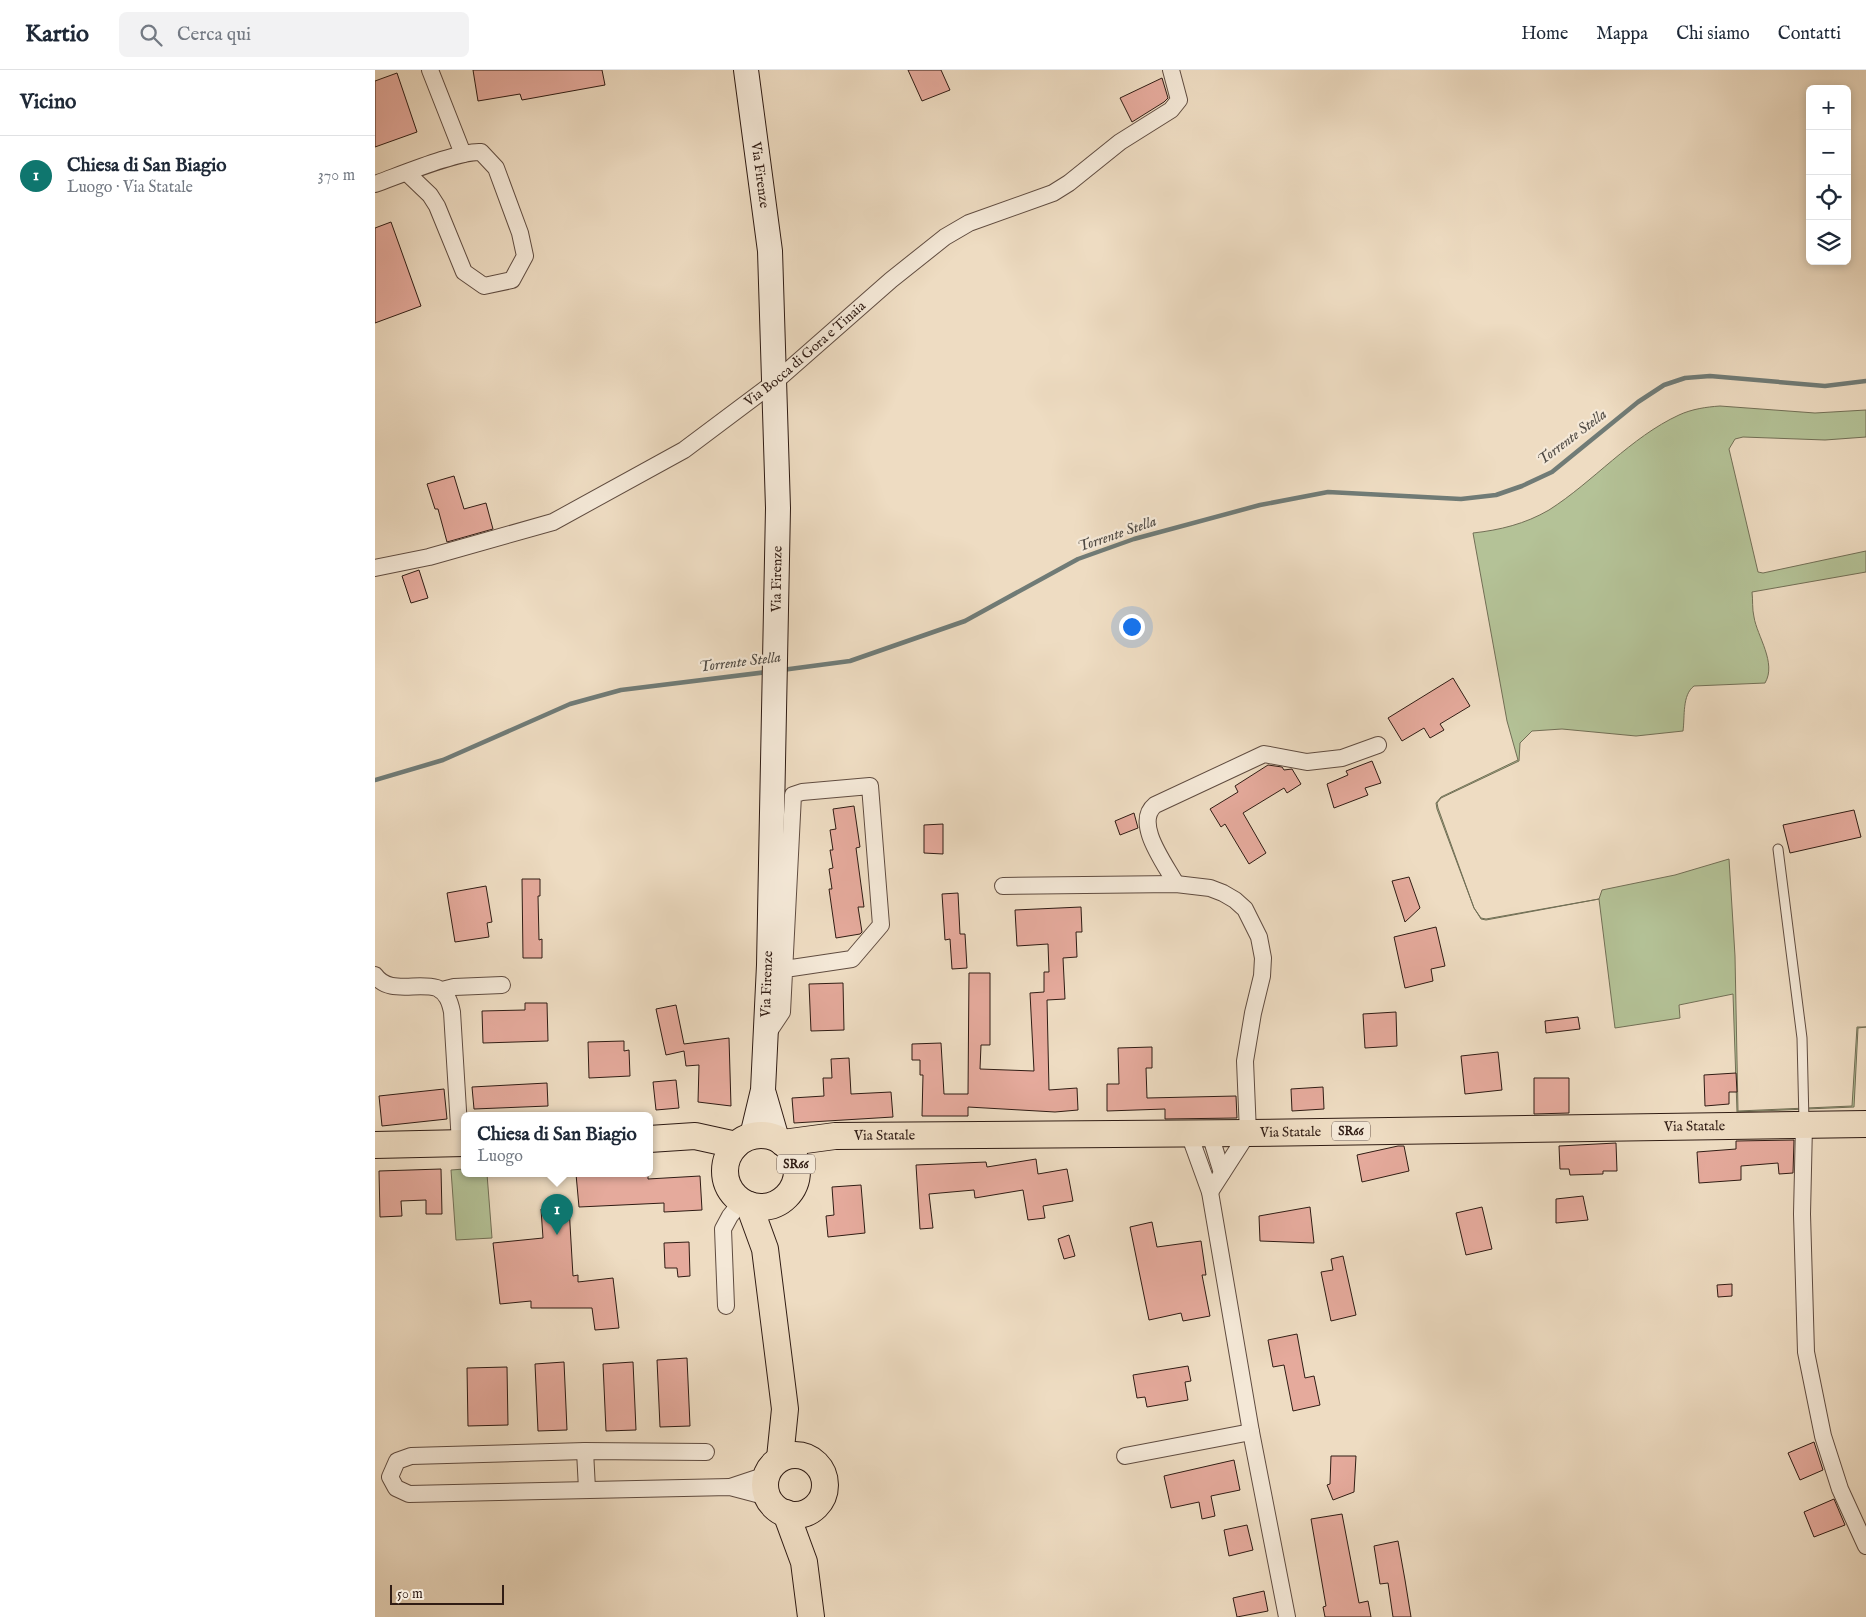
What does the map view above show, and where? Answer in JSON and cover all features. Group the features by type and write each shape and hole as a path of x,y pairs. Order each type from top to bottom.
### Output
{"main road":[{"name":"Via Statale","path":"661,1139 695,1136 755,1145 835,1136 1200,1134 1866,1124"},
{"name":"Via Statale","path":"797,1172 813,1153 835,1136"},
{"path":"375,1145 461,1143"},
{"path":"755,1145 726,1178 729,1187 745,1203 765,1249 785,1409 775,1486 804,1562 811,1617"},
{"name":"SR66","path":"755,1145 791,1151 795,1161 797,1172 791,1191 776,1203"},
{"path":"745,1203 767,1206 776,1203"},
{"path":"765,1249 776,1203"},
{"path":"775,1486 803,1514 814,1508 823,1497 825,1482 821,1469 807,1457 785,1409"},
{"path":"775,1486 791,1455 807,1457"},
{"path":"804,1562 814,1508"}],"street":[{"path":"430,70 463,154"},
{"name":"Via Firenze","path":"746,70 770,251 778,508 774,723 763,1090 769,1119 755,1145"},
{"name":"Via Bocca di Gora e Tinaia","path":"375,568 429,557 553,522 684,450 775,381 891,280 945,238 969,223 1053,193 1069,183 1133,133 1171,110 1176,105 1179,94 1171,70"},
{"path":"375,184 407,173 463,154 481,152 496,168 520,233 525,256 512,280 484,286 464,272 437,206 430,195 407,173"},
{"path":"1177,884 1147,828 1148,814 1155,805 1264,754 1307,762 1342,758 1378,745"},
{"path":"765,1037 782,1012 793,796 802,792 870,786 881,925 852,959 785,969"},
{"path":"1003,886 1177,884 1210,888 1235,900 1245,909 1259,937 1263,958 1262,976 1253,1012 1245,1062 1248,1133 1210,1192"},
{"path":"375,974 381,982 389,985 431,986 442,990 454,987 502,985"},
{"path":"442,990 449,1001 452,1012 461,1130"},
{"path":"1804,1125 1802,1214 1806,1352 1823,1436 1840,1489 1866,1546"},
{"path":"1200,1134 1222,1174"},
{"path":"1200,1134 1251,1432 1287,1617"},
{"path":"726,1306 723,1229 730,1216 745,1203"},
{"path":"1125,1456 1251,1432"},
{"path":"706,1452 585,1451 411,1456 397,1461 390,1477 396,1488 409,1494 775,1486"},
{"path":"585,1451 587,1489"}],"lane":[{"path":"1778,849 1802,1038 1804,1125"}],"green space":[{"path":"1720,406 1815,413 1866,410 1866,437 1825,440 1743,437 1735,439 1729,449 1758,572 1763,573 1866,551 1866,572 1752,592 1754,617 1768,658 1769,667 1765,683 1694,686 1687,695 1683,731 1636,736 1562,729 1532,731 1520,743 1519,761 1441,798 1437,803 1438,808 1474,908 1436,803 1441,797 1518,760 1507,721 1473,533 1512,526 1549,510 1628,447 1661,424 1689,411"},
{"path":"1729,859 1735,956 1738,1111 1852,1106 1857,1027 1866,1027 1858,1028 1854,1107 1737,1112 1733,994 1679,1005 1680,1018 1615,1028 1599,899 1602,890 1675,875"},
{"path":"1599,899 1486,920 1481,919 1474,908 1481,918 1486,919"},
{"path":"461,1169 461,1177 487,1177 492,1238 456,1240 451,1170"}],"building":[{"path":"473,70 602,70 605,85 522,100 520,94 478,101"},
{"path":"908,70 941,70 950,90 922,101"},
{"path":"397,73 417,132 375,147 375,81"},
{"path":"1162,78 1168,98 1132,122 1120,98"},
{"path":"391,222 421,306 375,323 375,228"},
{"path":"454,476 464,509 486,503 493,529 447,542 438,509 435,509 427,484"},
{"path":"419,570 428,598 411,603 402,576"},
{"path":"1453,678 1470,706 1440,724 1444,730 1430,738 1424,728 1402,741 1388,718"},
{"path":"1372,761 1381,783 1365,788 1368,795 1334,808 1327,784 1348,775 1346,771"},
{"path":"1268,765 1282,767 1284,770 1292,769 1301,784 1287,793 1284,788 1243,813 1266,853 1249,864 1225,824 1221,827 1210,809 1238,792 1235,786"},
{"path":"854,806 860,847 856,848 864,907 858,907 862,932 836,938 829,889 832,889 829,869 833,868 830,850 833,850 830,830 836,829 833,809"},
{"path":"1854,810 1861,837 1790,853 1783,825"},
{"path":"1134,813 1138,828 1120,835 1115,821"},
{"path":"943,824 943,854 924,853 924,825"},
{"path":"1409,877 1420,908 1405,922 1392,881"},
{"path":"522,879 540,879 540,896 538,896 539,940 542,939 542,958 523,958"},
{"path":"486,886 492,922 487,923 489,937 455,942 447,893"},
{"path":"958,893 960,934 965,934 967,968 952,969 950,939 945,940 942,894"},
{"path":"1081,907 1082,932 1076,932 1077,957 1063,958 1065,999 1047,1000 1049,1090 1077,1088 1078,1110 1055,1112 968,1107 968,1116 922,1116 923,1075 920,1075 920,1060 912,1060 912,1044 941,1043 944,1094 968,1094 969,973 990,973 990,1045 981,1045 980,1069 1034,1071 1030,993 1044,992 1044,972 1049,972 1048,944 1017,946 1015,910"},
{"path":"1436,927 1445,966 1431,969 1433,981 1405,988 1394,937"},
{"path":"843,983 844,1030 811,1031 809,984"},
{"path":"525,1003 547,1003 548,1041 483,1043 482,1011 525,1010"},
{"path":"676,1005 684,1044 729,1038 731,1106 698,1102 699,1065 686,1066 684,1051 666,1055 656,1009"},
{"path":"1396,1012 1397,1046 1365,1048 1363,1014"},
{"path":"1578,1017 1580,1029 1546,1033 1545,1021"},
{"path":"624,1041 624,1051 629,1050 630,1076 589,1078 588,1042"},
{"path":"1152,1047 1152,1068 1146,1068 1147,1098 1236,1096 1237,1118 1165,1119 1165,1109 1107,1111 1107,1084 1119,1084 1118,1048"},
{"path":"1498,1052 1502,1090 1465,1094 1461,1056"},
{"path":"849,1058 851,1094 891,1092 893,1117 794,1123 792,1098 824,1096 823,1078 832,1078 831,1059"},
{"path":"1736,1073 1737,1092 1729,1092 1729,1104 1705,1106 1704,1075"},
{"path":"1534,1078 1569,1078 1569,1113 1534,1114"},
{"path":"676,1080 679,1108 656,1110 653,1082"},
{"path":"547,1083 548,1106 474,1109 472,1087"},
{"path":"1323,1087 1324,1109 1292,1111 1291,1089"},
{"path":"444,1089 447,1119 382,1126 379,1096"},
{"path":"1794,1140 1793,1173 1779,1174 1778,1163 1741,1166 1741,1180 1699,1183 1697,1152 1736,1149 1736,1141"},
{"path":"1616,1143 1617,1171 1603,1171 1603,1174 1570,1175 1569,1169 1560,1169 1559,1146"},
{"path":"1404,1146 1409,1171 1362,1182 1357,1155"},
{"path":"1036,1159 1038,1174 1067,1169 1073,1201 1043,1206 1045,1218 1028,1220 1023,1190 975,1198 974,1190 929,1194 933,1228 920,1229 916,1165 986,1162 987,1167"},
{"path":"441,1169 442,1214 426,1214 426,1200 401,1201 402,1216 380,1217 379,1171"},
{"path":"700,1176 702,1210 664,1212 664,1203 579,1207 576,1177 648,1177 648,1179"},
{"path":"861,1185 865,1233 828,1237 826,1216 834,1215 832,1187"},
{"path":"1583,1196 1588,1220 1556,1223 1556,1199"},
{"path":"569,1207 573,1276 578,1275 578,1282 613,1278 619,1328 595,1330 592,1308 531,1308 531,1301 500,1304 493,1243 543,1238 541,1209"},
{"path":"1310,1207 1314,1243 1260,1241 1259,1216"},
{"path":"1482,1207 1492,1249 1466,1255 1456,1213"},
{"path":"1152,1222 1157,1247 1201,1241 1206,1275 1202,1275 1210,1316 1183,1321 1181,1313 1149,1320 1130,1227"},
{"path":"1069,1235 1075,1256 1064,1259 1058,1239"},
{"path":"689,1242 690,1276 678,1277 677,1268 665,1268 664,1243"},
{"path":"1343,1256 1356,1315 1331,1321 1321,1272 1333,1270 1331,1259"},
{"path":"1732,1284 1732,1296 1718,1297 1717,1285"},
{"path":"1297,1334 1305,1378 1314,1376 1320,1405 1293,1411 1284,1365 1273,1367 1268,1340"},
{"path":"687,1358 690,1426 660,1427 657,1360"},
{"path":"564,1362 567,1430 538,1431 535,1364"},
{"path":"633,1362 636,1430 606,1431 603,1364"},
{"path":"1188,1366 1191,1381 1185,1382 1188,1400 1147,1407 1145,1397 1137,1398 1133,1375"},
{"path":"507,1367 508,1425 468,1426 467,1368"},
{"path":"1814,1442 1823,1470 1800,1480 1788,1453"},
{"path":"1331,1456 1356,1456 1354,1492 1333,1500 1327,1485 1330,1484"},
{"path":"1234,1460 1240,1490 1211,1496 1215,1516 1202,1519 1199,1502 1171,1508 1164,1476"},
{"path":"1834,1499 1845,1525 1814,1537 1804,1512"},
{"path":"1342,1514 1359,1603 1368,1601 1371,1617 1325,1617 1323,1607 1326,1606 1311,1519"},
{"path":"1247,1525 1253,1550 1229,1556 1224,1530"},
{"path":"1398,1541 1411,1617 1393,1617 1388,1583 1380,1584 1374,1546"},
{"path":"1264,1591 1268,1611 1237,1617 1233,1598"}],"waterway":[{"name":"Torrente Stella","path":"782,670 850,661 965,621 1078,559 1134,539 1260,505 1328,492 1461,499 1496,495 1522,486 1552,472 1638,402 1664,385 1685,378 1710,376 1825,386 1866,381"},
{"name":"Torrente Stella","path":"375,780 443,760 570,704 621,690 767,672"}],"place":[{"name":"Chiesa di San Biagio","path":"557,1235"}]}
